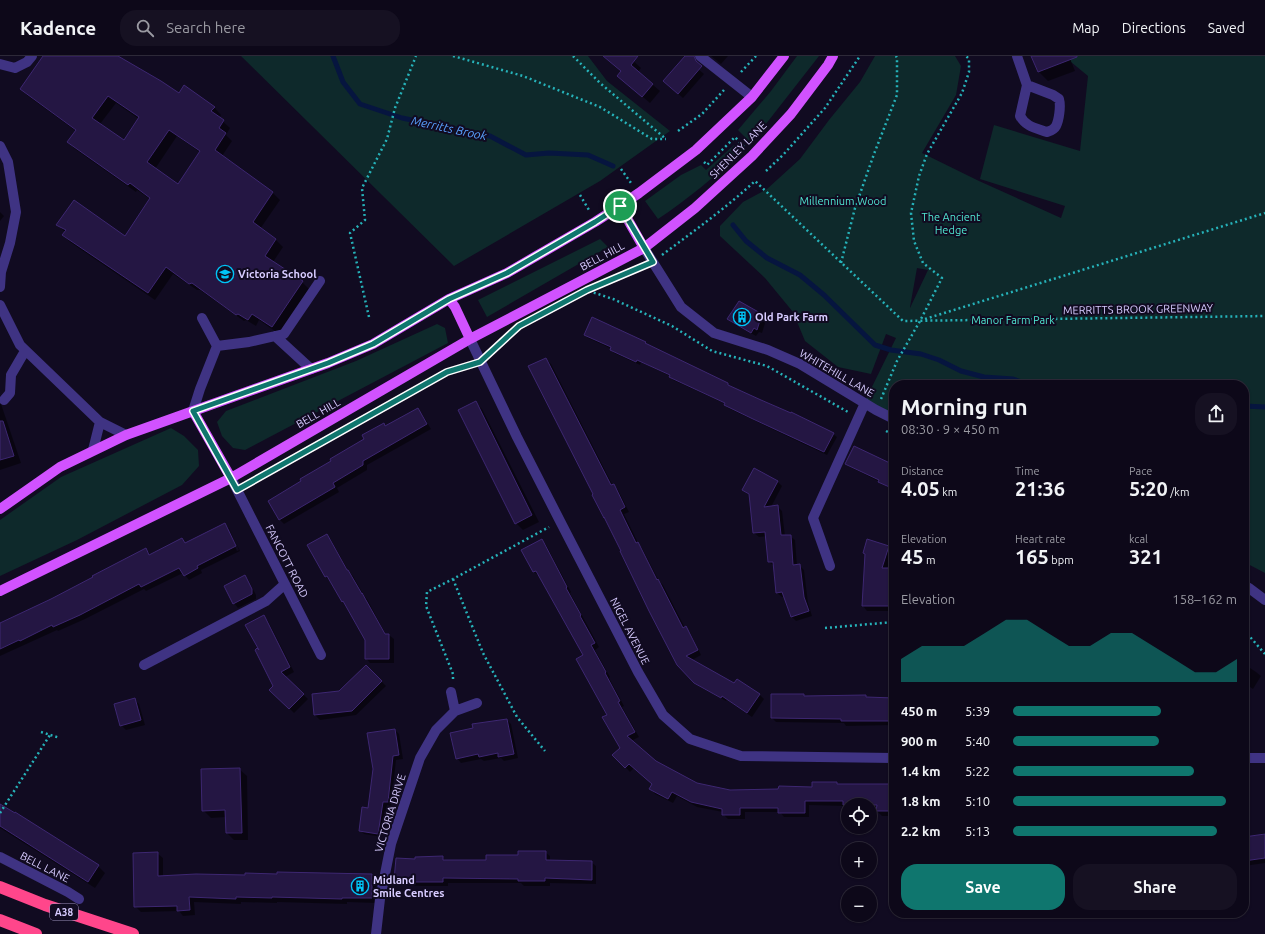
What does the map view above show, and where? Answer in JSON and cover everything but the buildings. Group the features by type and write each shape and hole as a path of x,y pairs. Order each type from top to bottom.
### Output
{"highway":[{"name":"A38","path":"0,886 45,905 131,934"},
{"path":"0,920 36,934"}],"main road":[{"path":"0,509 60,467 93,450 126,435 311,369 373,344 449,299 507,273 620,206 696,150 752,97 784,56"},
{"name":"SHENLEY LANE","path":"644,248 695,208 752,156 790,114 834,56"},
{"path":"620,206 644,248"},
{"name":"BELL HILL","path":"0,591 231,478 470,339 644,248"},
{"path":"449,299 455,307 470,339"},
{"path":"193,411 231,478"}],"street":[{"path":"0,64 15,68 27,62 32,56"},
{"path":"700,56 752,97"},
{"path":"1017,56 1027,85 1020,116 1023,122 1029,126 1047,132 1053,129 1056,126 1061,105 1059,99 1053,95 1027,85"},
{"path":"0,146 8,162 16,212 10,243 1,272 0,286"},
{"name":"WHITEHILL LANE","path":"644,248 681,307 714,333 768,350 800,364 876,410 889,416"},
{"path":"217,346 249,342 284,334 320,281"},
{"path":"0,305 20,345 25,351 100,422 126,435"},
{"path":"193,411 217,346 202,318"},
{"path":"275,336 311,369"},
{"name":"NIGEL AVENUE","path":"470,339 480,362 638,672 663,715 690,739 741,756 889,758"},
{"path":"4,400 10,393 12,375 25,351"},
{"path":"830,566 813,518 865,403"},
{"path":"93,450 100,422"},
{"name":"FANCOTT ROAD","path":"231,478 321,655"},
{"path":"144,665 266,601 285,584"},
{"path":"1249,588 1265,600"},
{"path":"451,692 455,711"},
{"name":"VICTORIA DRIVE","path":"376,934 380,899 391,844 420,758 436,730 455,711 477,702"},
{"path":"1249,758 1265,758"},
{"name":"BELL LANE","path":"0,858 79,899"}],"path":[{"path":"369,317 350,233 365,220 362,188 386,139 395,108 416,56"},
{"path":"453,56 523,76 600,107 652,139 666,139 600,83 573,56"},
{"path":"678,131 702,114 756,56"},
{"path":"766,171 784,155 825,108 860,56"},
{"path":"841,263 855,208 897,95 896,56"},
{"path":"876,410 897,361 942,278 923,262 914,241 912,213 919,176 927,154 962,93 969,72 968,59 966,56"},
{"path":"704,162 707,165 735,137 745,149"},
{"name":"MERRITTS BROOK GREENWAY","path":"653,262 700,227 755,181 903,321 1265,316"},
{"path":"580,195 595,222"},
{"path":"920,321 1265,213"},
{"path":"594,287 587,290 614,299 672,326 712,351 767,366 859,418"},
{"path":"332,437 447,372 480,362 514,331"},
{"path":"880,428 889,432"},
{"path":"451,692 453,674 426,606 427,592 560,520"},
{"path":"453,579 483,652 517,717 545,752"},
{"path":"825,628 889,622"},
{"path":"1249,636 1265,654"},
{"path":"41,732 60,738"},
{"path":"0,813 50,735"}],"green space":[{"path":"241,56 588,56 607,81 670,131 600,181 454,266"},
{"path":"797,56 819,56 751,143 738,130 771,91"},
{"path":"875,56 955,56 961,66 956,95 922,153 979,181 1061,218 1065,206 980,179 994,125 1080,151 1088,76 1071,62 1070,56 1265,56 1265,573 1249,565 1249,380 889,380 889,414 866,399 896,338 886,334 871,374 838,367 805,341 793,312 765,278 720,236 720,226 743,202 767,189 800,159 860,82","holes":["917,268 928,270 910,308"]},
{"path":"734,145 739,149 740,153 700,188 658,219 645,201 681,175 701,165 706,170"},
{"path":"600,239 608,247 487,317 478,300"},
{"path":"437,324 445,328 448,343 245,450 233,448 222,436 217,422 226,411 356,361"},
{"path":"171,428 184,436 198,450 199,466 182,485 77,540 0,576 0,520 61,477"}],"waterway":[{"name":"Merritts Brook","path":"333,56 343,82 360,104 402,118 490,136 526,155 549,153 588,155 613,166"},
{"path":"733,225 746,241 767,258 800,275 824,295 875,345 891,350 921,354 939,360 961,371 984,377 1016,380"},
{"path":"1249,406 1265,407"}],"place":[{"name":"Victoria School","path":"225,274"},
{"name":"Old Park Farm","path":"742,317"},
{"name":"Midland Smile Centres","path":"360,886"}],"route":[{"path":"620,206 653,262 587,290 519,326 480,362 447,372 237,490 193,411 328,363 373,344 449,299 507,273 620,206"}],"park label":[{"name":"Millennium Wood","path":"843,201"},
{"name":"The Ancient Hedge","path":"951,223"},
{"name":"Manor Farm Park","path":"1013,320"}]}
